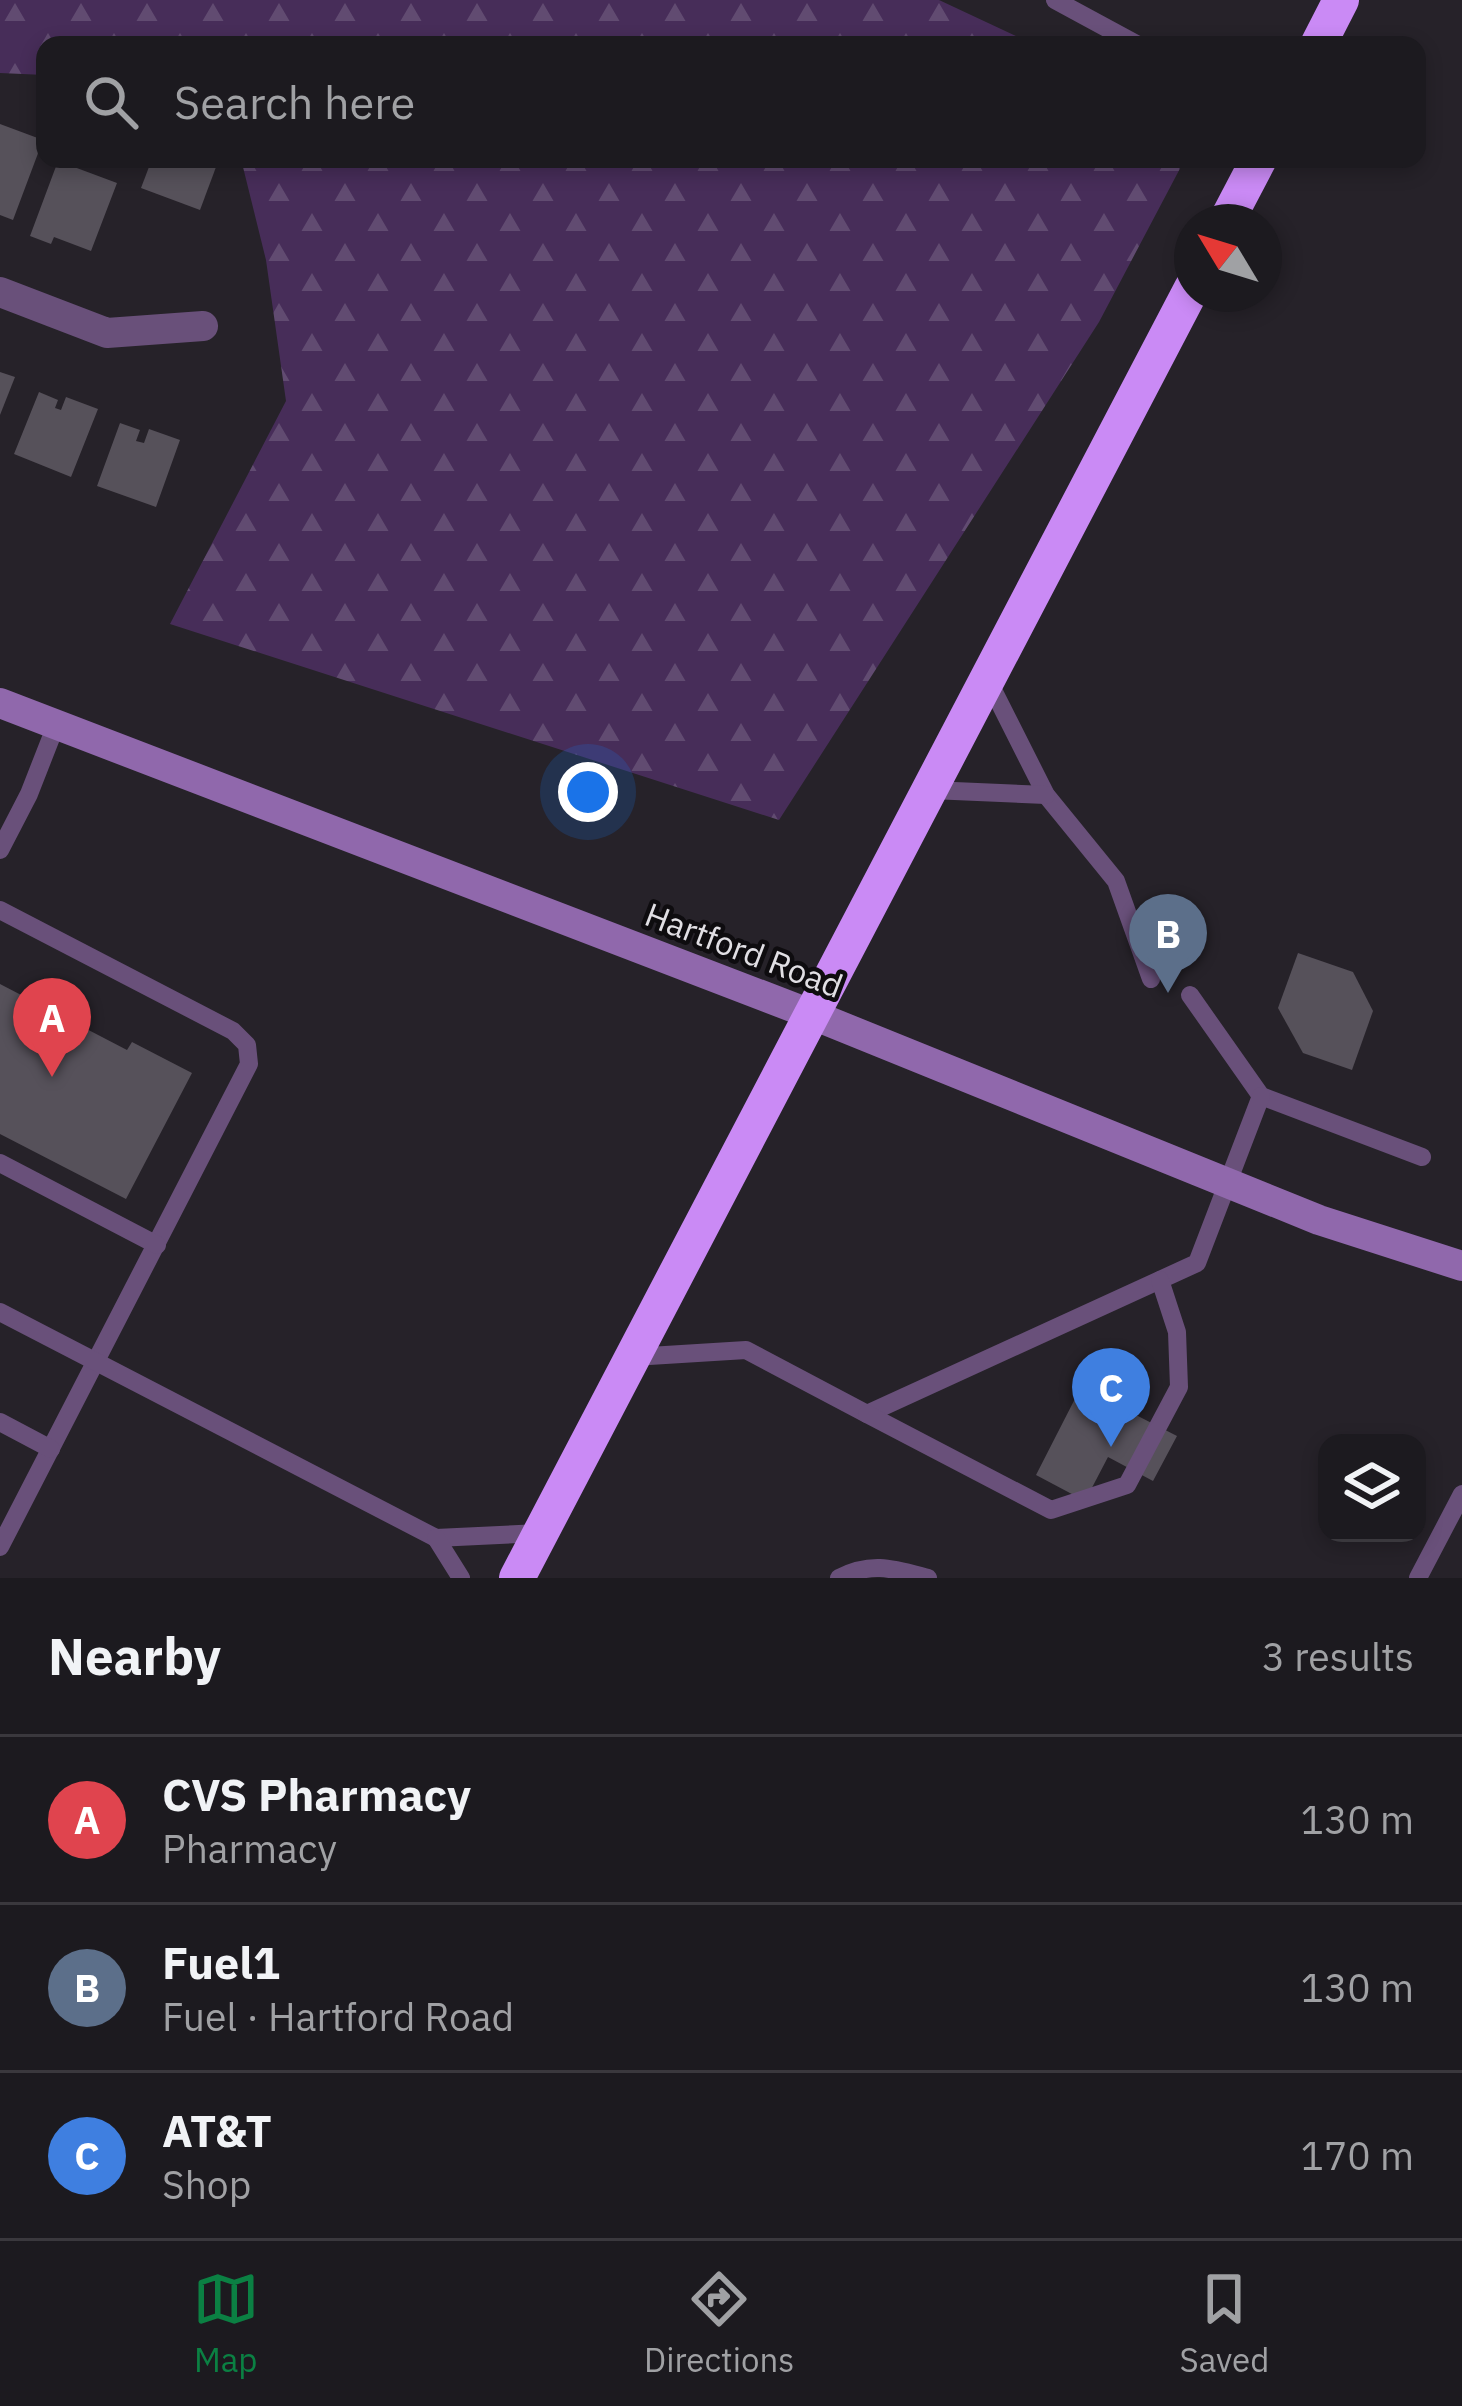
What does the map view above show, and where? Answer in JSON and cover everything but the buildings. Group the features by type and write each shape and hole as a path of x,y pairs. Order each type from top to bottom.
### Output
{"highway":[{"path":"1323,36 1341,0"},
{"path":"1235,204 1254,168"},
{"path":"517,1578 1180,312"}],"street":[{"path":"0,292 107,334 202,326"},
{"name":"Hartford Road","path":"0,703 813,1015 1319,1220 1462,1266"}],"lane":[{"path":"1055,0 1121,36"},
{"path":"988,680 1046,795 1116,881 1151,980"},
{"path":"0,850 56,725"},
{"path":"931,790 1046,795"},
{"path":"0,910 233,1031 247,1045 246,1073 0,1546"},
{"path":"1190,995 1261,1096 1422,1156"},
{"path":"867,1414 1197,1263 1261,1096"},
{"path":"0,1163 157,1245"},
{"path":"633,1357 746,1350 1051,1510 1126,1486 1179,1387 1177,1332 1160,1280"},
{"path":"0,1312 436,1538 541,1533"},
{"path":"0,1422 51,1449"},
{"path":"1418,1578 1462,1494"},
{"path":"436,1538 461,1578"},
{"path":"839,1578 858,1568 879,1565 928,1578"}],"green space":[{"path":"0,0 939,0 1016,36 36,36 36,75 0,73"},
{"path":"243,168 1180,168 1099,322 779,820 170,624 286,401 266,260"}],"place":[{"name":"Fuel1","path":"1168,993"},
{"name":"CVS Pharmacy","path":"52,1077"},
{"name":"AT&T","path":"1111,1447"}]}
